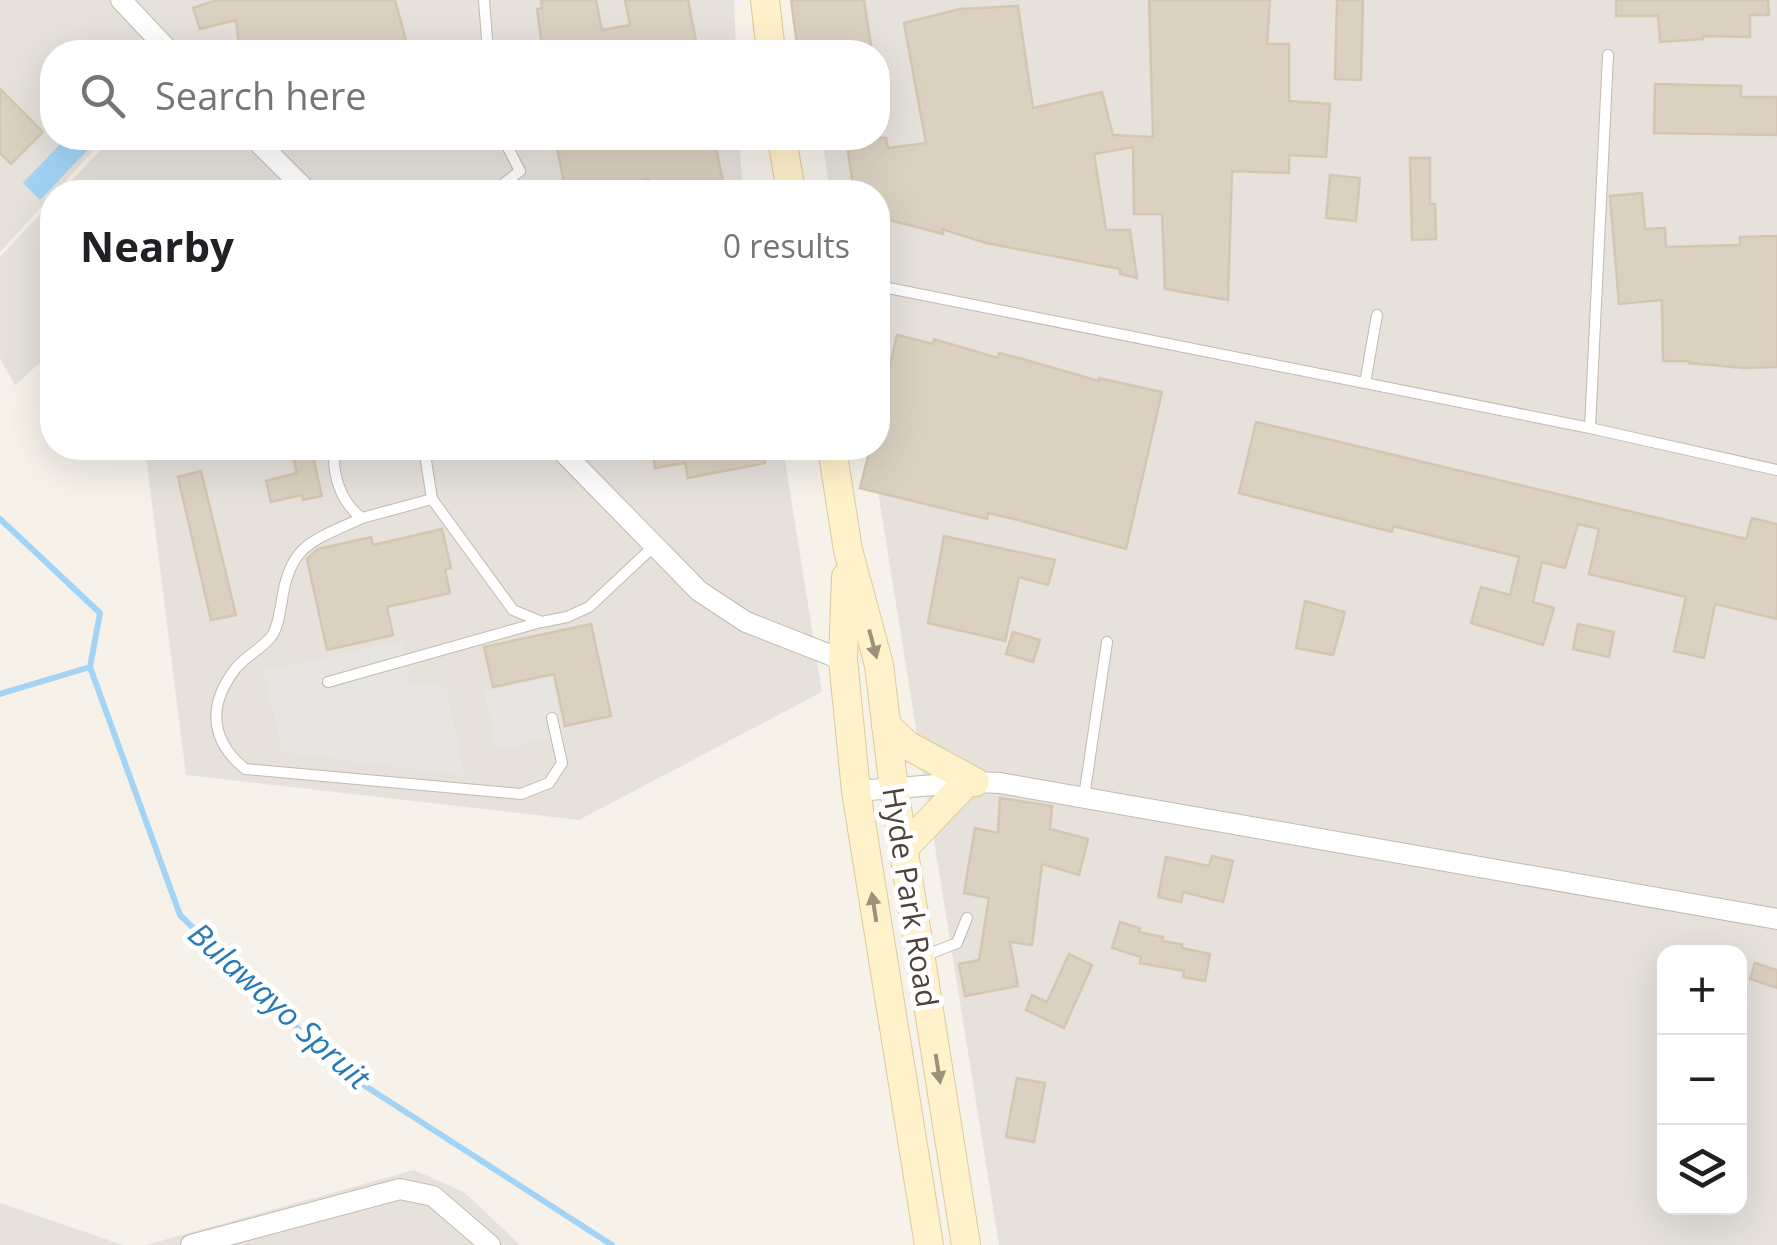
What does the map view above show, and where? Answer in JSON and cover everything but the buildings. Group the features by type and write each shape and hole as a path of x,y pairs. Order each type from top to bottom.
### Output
{"street":[{"path":"120,0 158,40"},
{"path":"765,0 770,40"},
{"path":"266,150 296,180"},
{"path":"784,150 789,180"},
{"path":"570,460 699,591 735,616 843,660"},
{"name":"Hyde Park Road","path":"834,460 848,550 879,665 894,789 966,1245"},
{"name":"Hyde Park Road","path":"848,550 843,660 856,791 929,1245"},
{"path":"886,725 907,746 971,782"},
{"path":"903,849 971,782"},
{"path":"856,791 971,782 1084,798 1777,918"},
{"path":"880,946 919,948"},
{"path":"192,1245 400,1189 433,1196 490,1245"}],"lane":[{"path":"484,0 487,40"},
{"path":"1590,428 1608,55"},
{"path":"508,180 520,171 509,150"},
{"path":"890,288 1366,382 1777,470"},
{"path":"1366,382 1377,315"},
{"path":"333,460 350,510 362,518"},
{"path":"426,460 432,499 513,610 542,622"},
{"path":"432,499 362,518 303,545 286,574 274,634 238,666 217,698 216,727 228,755 245,769 521,794 549,784 562,763 552,718"},
{"path":"328,682 567,617 590,606 655,546"},
{"path":"1084,798 1107,642"},
{"path":"919,948 957,943 967,918"}],"shaded area":[{"path":"0,0 112,0 148,40 40,40 40,150 94,150 66,180 40,180 40,209 0,252"},
{"path":"136,0 734,0 736,40 174,40"},
{"path":"805,0 1777,0 1777,1245 999,1245 873,460 890,460 890,180 828,180 824,150 890,150 890,40 807,40"},
{"path":"101,150 740,150 742,180 72,180"},
{"path":"40,214 40,363 15,385 0,358 0,257"},
{"path":"147,460 785,460 822,692 579,820 186,775"},
{"path":"401,641 410,684 446,687 465,776 282,752 264,671"},
{"path":"551,678 564,735 497,750 484,692"},
{"path":"414,1170 464,1192 520,1245 146,1245"},
{"path":"0,1203 123,1245 0,1245"}],"water":[{"path":"55,150 88,150 59,180 40,180 40,200 23,183"}],"waterway":[{"name":"Bulawayo Spruit","path":"0,519 100,613 90,667 180,915 342,1071 612,1245"},
{"path":"0,694 90,667"}]}
